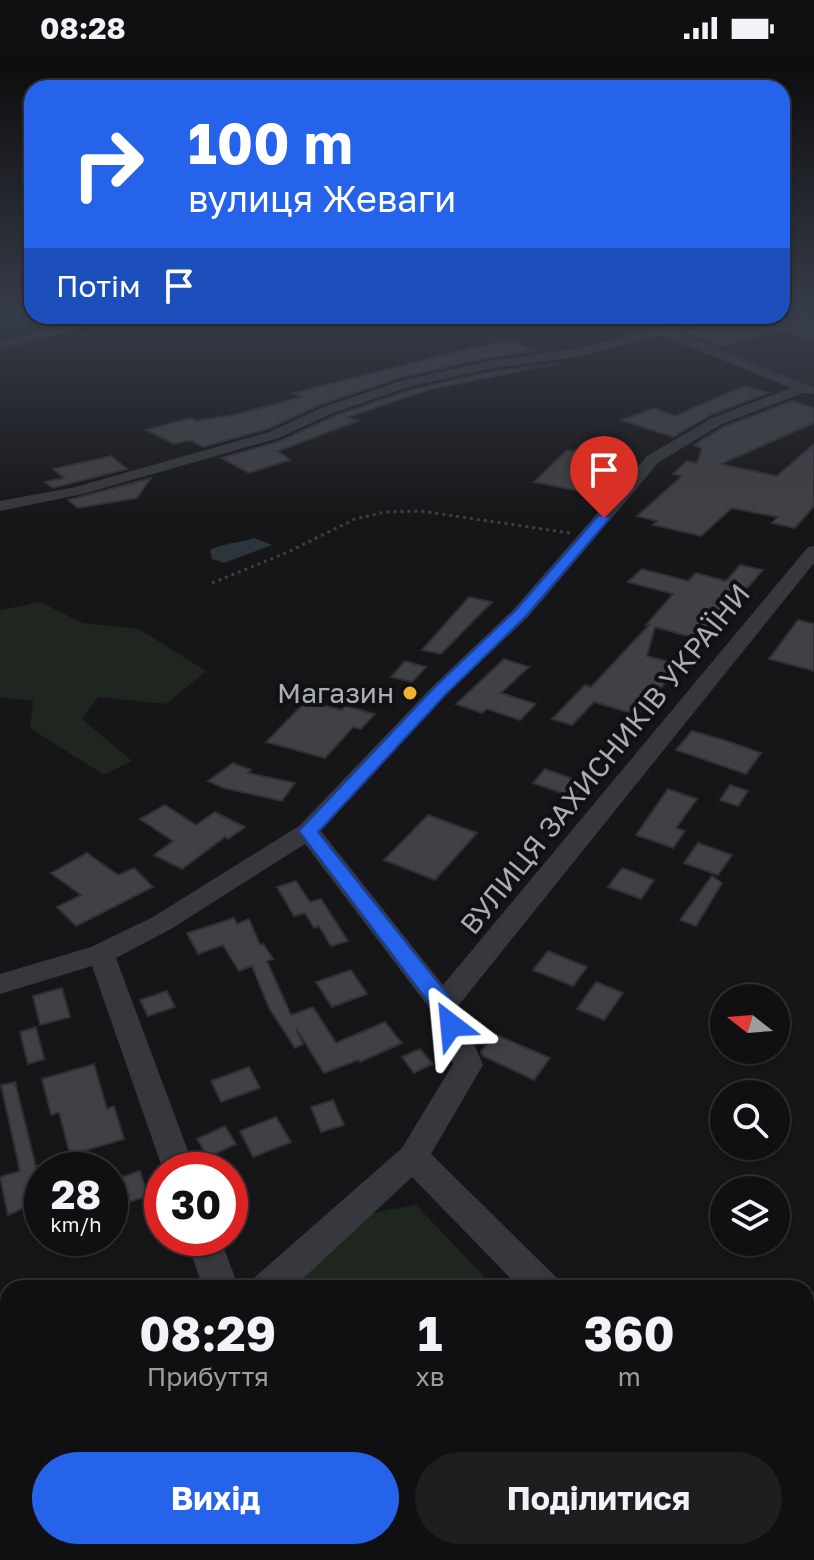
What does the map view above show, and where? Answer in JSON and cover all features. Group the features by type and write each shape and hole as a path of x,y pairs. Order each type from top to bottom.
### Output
{"street":[{"path":"0,506 77,491 274,435 328,410 426,379"},
{"path":"779,379 808,391"},
{"path":"0,984 101,954 162,923 308,831 440,690 521,613 653,459 717,421 808,391"},
{"name":"ВУЛИЦЯ ЗАХИСНИКІВ УКРАЇНИ","path":"443,1005 814,551"},
{"path":"277,1280 413,1157 468,1065 443,1005 308,831"},
{"path":"101,954 172,1152"},
{"path":"413,1157 535,1280"},
{"path":"209,1256 218,1280"}],"path":[{"path":"212,583 288,552 355,519 385,512 421,511 547,532 590,534"}],"shaded area":[{"path":"787,379 814,379 814,390"},
{"path":"254,538 272,545 224,563 212,559 210,550"},
{"path":"40,602 82,623 139,629 206,671 166,704 98,697 82,719 132,761 104,775 30,728 33,701 0,697 0,610"},
{"path":"416,1205 487,1280 296,1280 361,1215"}],"building":[{"path":"348,379 395,379 322,404 268,429 203,447 190,440 174,444 146,430 190,418 196,421 238,414 301,397 293,393"},
{"path":"457,379 480,379 431,389 348,417 358,421 278,451 290,460 249,473 221,458 280,441 334,416 410,390"},
{"path":"744,386 768,393 711,415 673,437 621,420 654,408 675,416"},
{"path":"792,401 814,408 814,423 721,464 777,476 814,444 814,506 795,528 772,523 777,517 732,508 701,536 653,525 657,521 637,516 682,476 673,474 687,461 697,463 702,448 694,445 723,427"},
{"path":"586,441 629,449 584,492 534,482 567,450 574,451"},
{"path":"111,456 127,469 53,488 45,482 64,478 53,469"},
{"path":"151,478 137,498 78,508 68,500"},
{"path":"740,565 763,570 702,640 655,627 647,656 681,665 637,715 594,702 572,725 552,719 585,685 591,687 649,625 646,625 673,594 628,582 642,569 688,581 696,573 726,581"},
{"path":"469,597 492,602 441,654 422,650"},
{"path":"798,620 814,624 814,671 769,659"},
{"path":"504,659 529,667 501,693 536,704 520,720 487,709 482,713 456,704"},
{"path":"405,661 426,667 412,682 391,677"},
{"path":"306,701 375,714 361,729 353,727 325,758 266,742"},
{"path":"692,731 761,753 746,774 676,750"},
{"path":"233,763 251,770 248,773 295,783 282,801 223,788 208,781"},
{"path":"545,769 585,783 573,797 533,783"},
{"path":"730,785 748,791 738,806 720,800"},
{"path":"668,789 697,799 676,828 685,831 673,848 636,835"},
{"path":"165,805 196,825 215,812 245,827 228,839 225,837 182,869 154,855 173,841 140,819"},
{"path":"428,815 477,833 435,880 384,860"},
{"path":"698,843 732,855 718,875 684,863"},
{"path":"87,853 118,875 134,868 153,887 76,926 57,907 81,895 51,873"},
{"path":"622,868 654,880 641,899 608,887"},
{"path":"712,876 722,883 696,926 680,920"},
{"path":"296,881 310,902 321,899 348,941 331,946 319,926 314,928 305,913 294,916 277,887"},
{"path":"234,918 237,924 249,919 260,945 263,944 273,959 267,961 291,1015 313,1007 336,1043 385,1022 402,1043 360,1062 358,1060 324,1073 296,1028 303,1044 295,1048 269,1008 252,966 239,971 223,945 198,954 187,933"},
{"path":"548,951 587,967 573,986 533,970"},
{"path":"351,970 367,994 332,1007 316,982"},
{"path":"596,982 623,993 604,1020 577,1009"},
{"path":"62,988 70,1017 40,1025 33,996"},
{"path":"167,991 175,1007 148,1016 140,1000"},
{"path":"36,1027 44,1059 28,1064 20,1032"},
{"path":"494,1034 550,1058 534,1080 483,1056 481,1052"},
{"path":"420,1049 433,1064 414,1073 402,1057"},
{"path":"94,1064 107,1109 114,1106 124,1139 80,1152 69,1152 59,1112 51,1115 42,1079"},
{"path":"249,1067 260,1088 221,1102 211,1081"},
{"path":"15,1082 32,1152 24,1152 24,1208 8,1215 0,1177 20,1171 1,1085"},
{"path":"333,1100 344,1125 321,1132 311,1107"},
{"path":"276,1117 291,1142 253,1157 240,1131"},
{"path":"225,1126 236,1144 219,1152 205,1152 197,1139"},
{"path":"140,1171 144,1197 128,1202 128,1175"}],"place":[{"name":"Магазин","path":"410,693"}],"route":[{"path":"451,1025 443,1005 308,831 440,690 521,613 604,518"}]}
